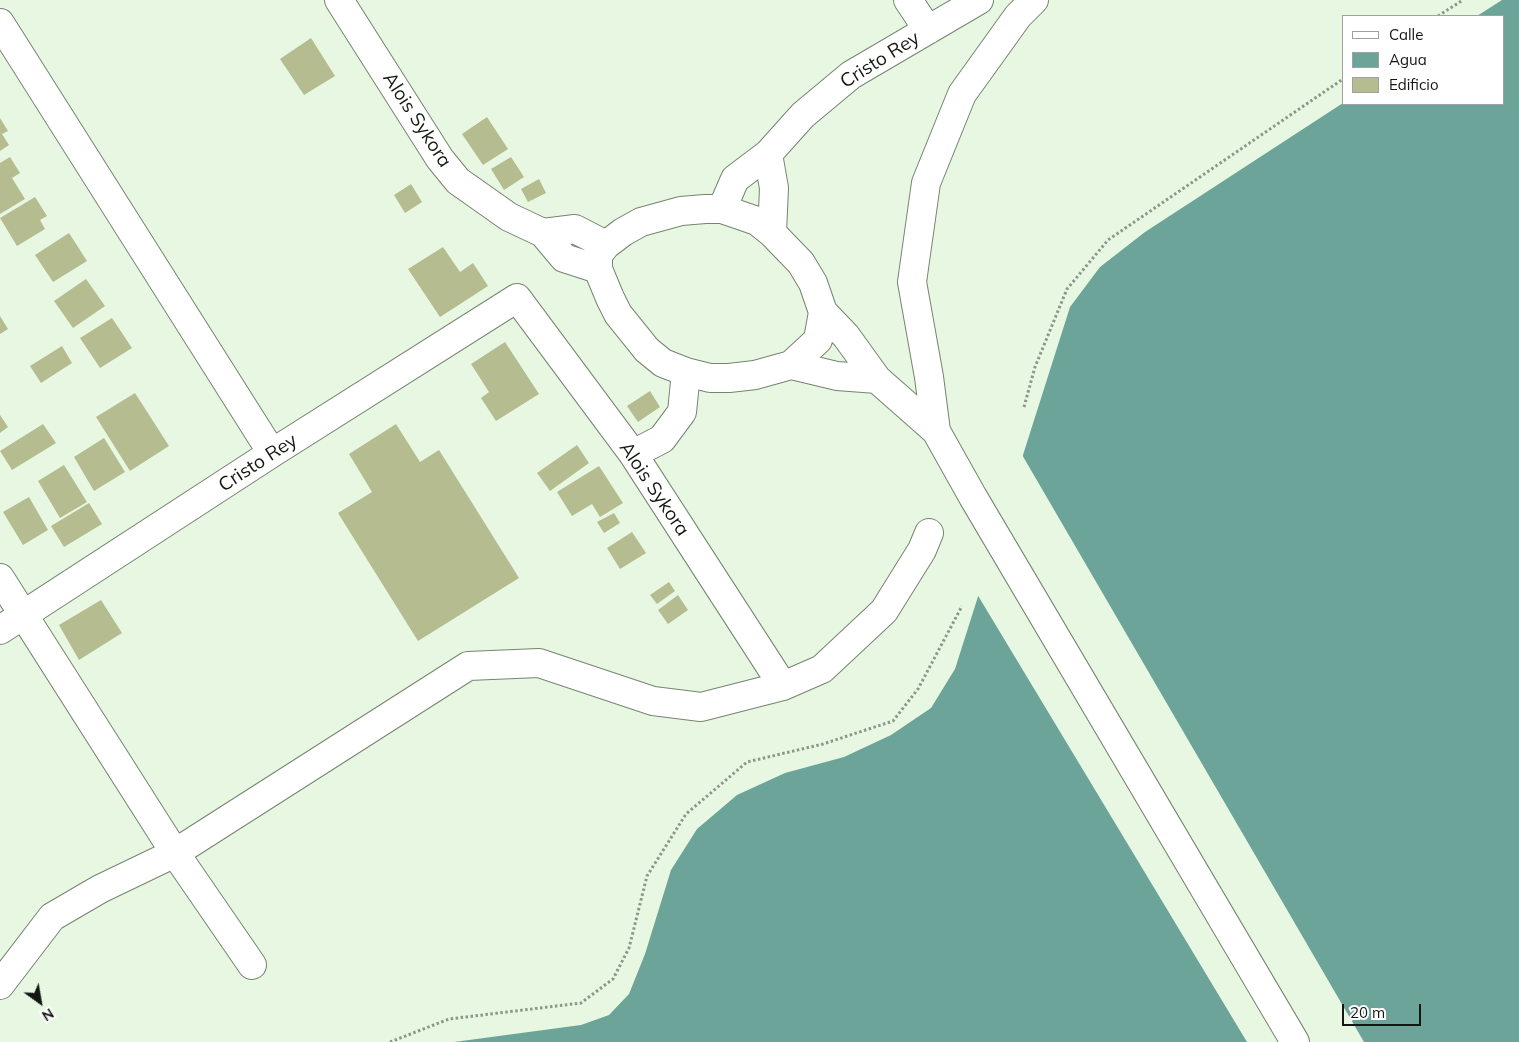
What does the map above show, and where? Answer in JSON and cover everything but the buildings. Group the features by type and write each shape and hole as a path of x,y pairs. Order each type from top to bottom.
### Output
{"street":[{"name":"Alois Sykora","path":"339,0 440,159 458,181 509,217 543,233 564,258 602,257"},
{"path":"908,0 928,30"},
{"name":"Cristo Rey","path":"722,209 735,179 768,154 803,115 851,75 979,0"},
{"path":"936,431 929,377 912,282 926,182 962,94 1018,16 1034,0"},
{"path":"0,23 272,453"},
{"path":"768,154 774,188 772,233"},
{"path":"722,209 757,221 772,233 801,263 813,283 822,312 818,340 791,364 755,375 729,378 710,378 686,372 664,363 647,350 629,329 610,298 602,257 623,232 641,222 681,211 722,209"},
{"name":"Alois Sykora","path":"516,298 633,454 783,686"},
{"name":"Cristo Rey","path":"0,630 272,453 516,298"},
{"path":"822,312 846,336 877,379 936,431 1294,1042"},
{"path":"791,364 837,376 877,379"},
{"path":"633,454 662,439 682,412 686,372"},
{"path":"0,985 52,917 100,889 175,853 468,666 539,663 653,701 701,708 783,686 822,669 884,611 922,550 929,532"},
{"path":"0,578 175,853 252,965"}],"path":[{"path":"1440,15 1463,0"},
{"path":"1024,407 1035,367 1067,289 1108,240 1342,80"},
{"path":"390,1042 449,1019 581,1003 613,979 628,948 647,876 686,814 747,762 823,744 893,721 918,689 962,606"}],"water":[{"path":"1502,0 1519,0 1519,1042 454,1042 581,1025 609,1015 629,994 645,954 671,870 697,829 737,795 785,773 844,757 891,735 931,708 955,669 1070,307 1100,267 1145,232 1342,104 1504,105 1504,15 1479,15"}],"pier":[{"path":"1021,453 1364,1042 1247,1042 977,594"}]}
